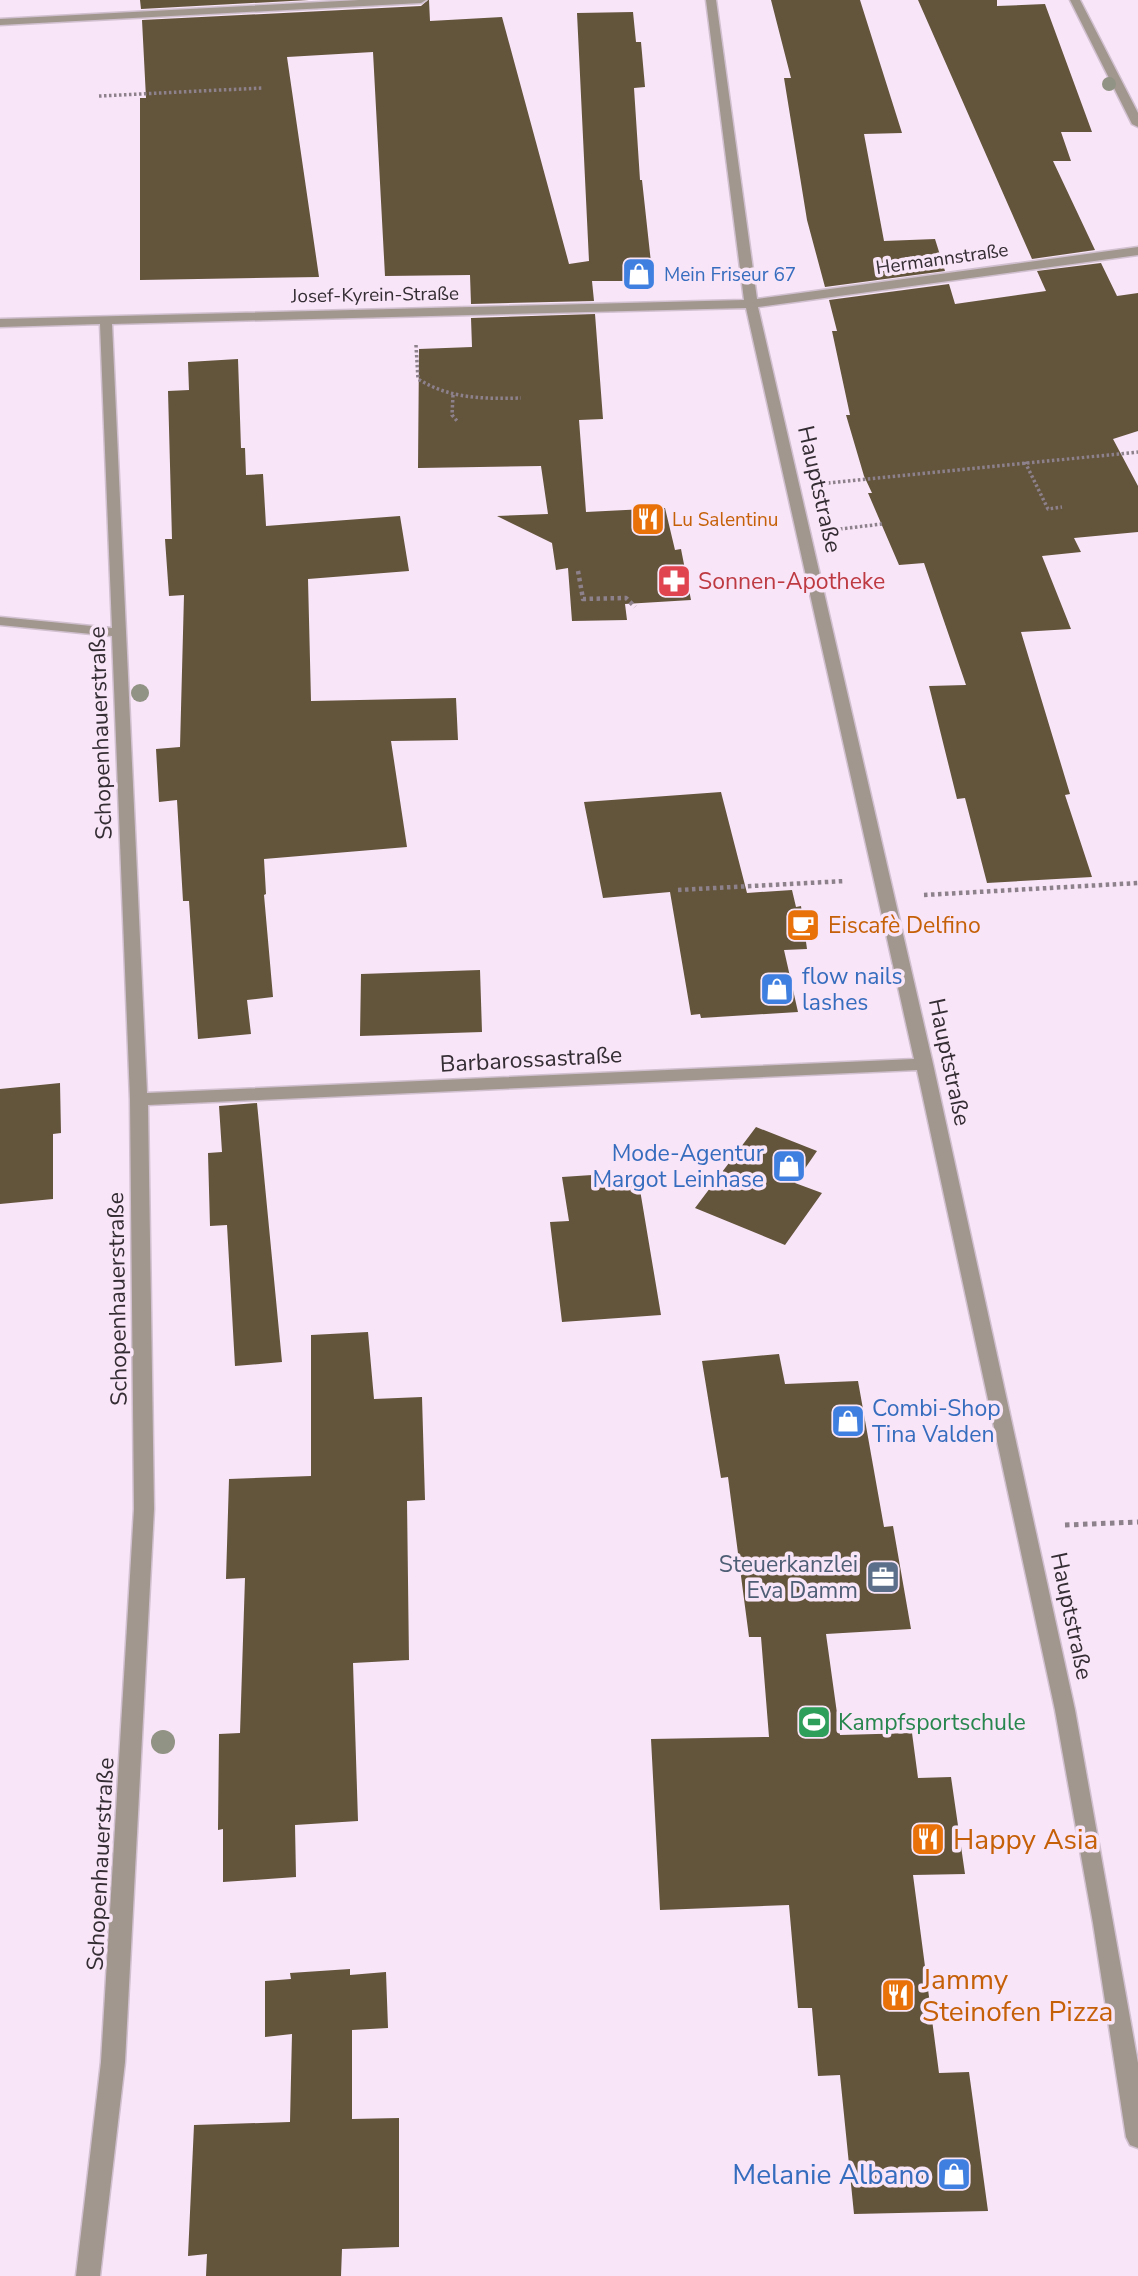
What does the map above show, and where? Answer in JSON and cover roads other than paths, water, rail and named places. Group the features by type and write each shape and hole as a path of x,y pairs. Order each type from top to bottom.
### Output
{"street":[{"path":"0,22 421,0"},
{"name":"Hauptstraße","path":"712,0 751,304 924,1064 1066,1712 1108,1947 1138,2137"},
{"path":"1075,0 1138,124"},
{"name":"Hermannstraße","path":"751,304 1138,251"},
{"name":"Josef-Kyrein-Straße","path":"0,323 751,304"},
{"name":"Schopenhauerstraße","path":"88,2276 113,2062 144,1509 139,1099 106,320"},
{"path":"0,621 121,633"},
{"name":"Barbarossastraße","path":"139,1099 924,1064"}],"place":[{"name":"Mein Friseur 67","path":"639,274"},
{"name":"Lu Salentinu","path":"648,519"},
{"name":"Sonnen-Apotheke","path":"674,581"},
{"name":"Eiscafè Delfino","path":"803,925"},
{"name":"flow nails lashes","path":"777,989"},
{"name":"Mode-Agentur Margot Leinhase","path":"789,1166"},
{"name":"Combi-Shop Tina Valden","path":"848,1421"},
{"name":"Steuerkanzlei Eva Damm","path":"883,1577"},
{"name":"Kampfsportschule","path":"814,1722"},
{"name":"Happy Asia","path":"928,1839"},
{"name":"Jammy Steinofen Pizza","path":"898,1995"},
{"name":"Melanie Albano","path":"954,2174"}]}
